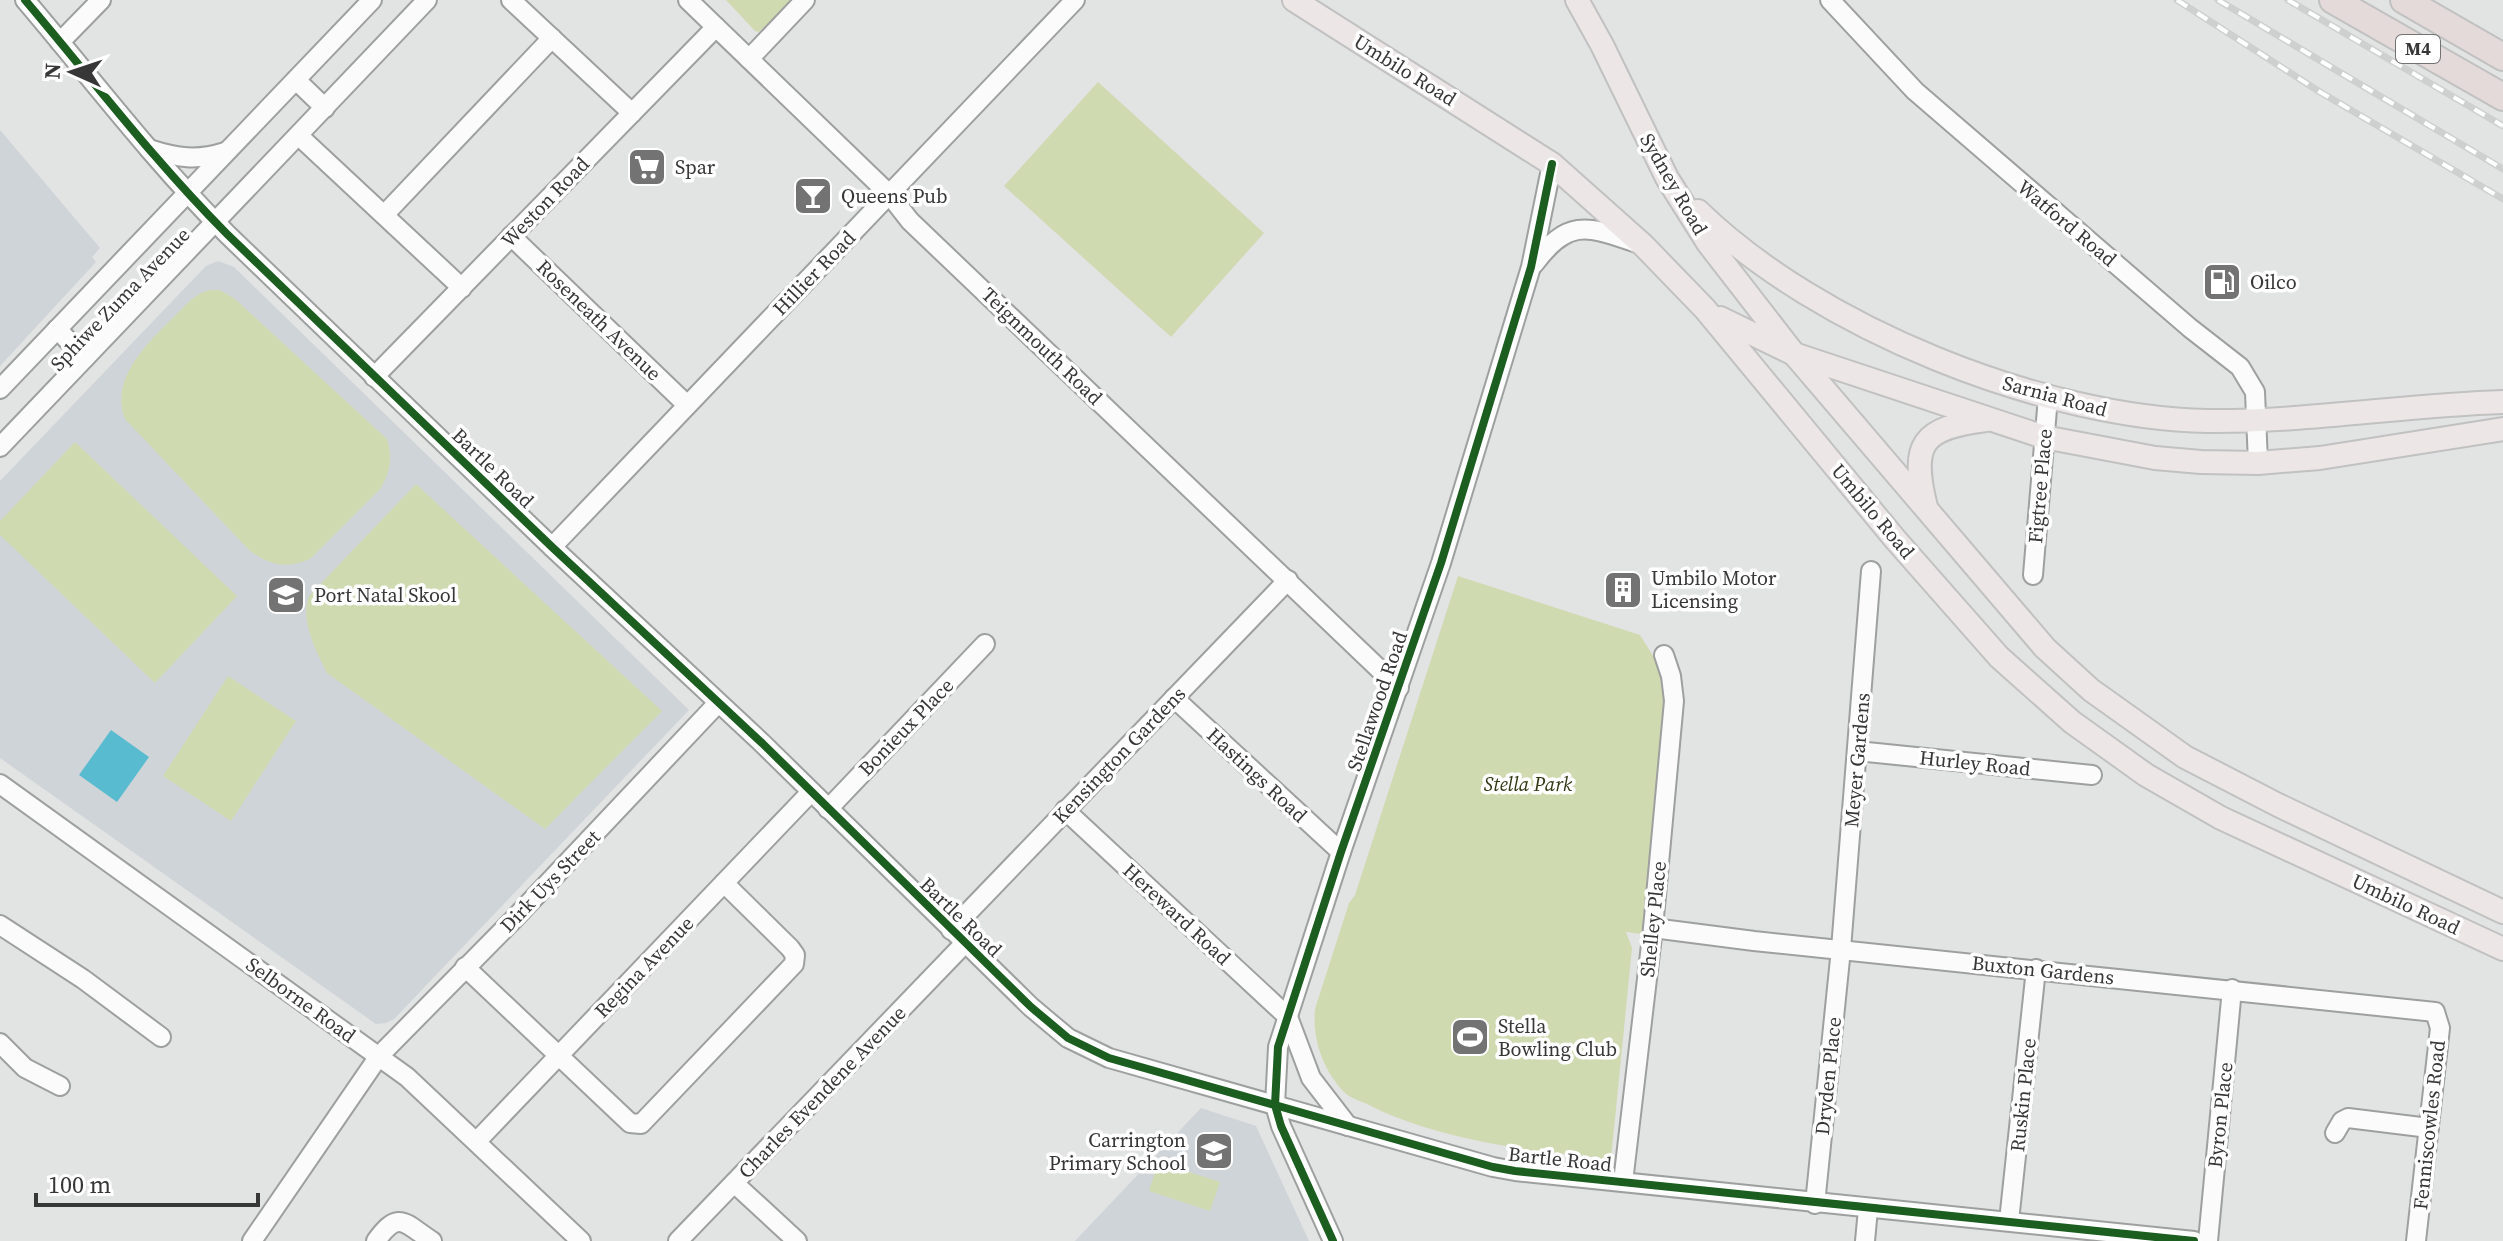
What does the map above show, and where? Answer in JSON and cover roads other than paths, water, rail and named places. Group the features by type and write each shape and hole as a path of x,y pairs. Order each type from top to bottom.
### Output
{"highway":[{"name":"M4","path":"2333,0 2503,97"},
{"name":"M4","path":"2404,0 2503,57"}],"main road":[{"name":"Umbilo Road","path":"1294,0 1552,164 1643,245 1705,309 1895,539 1999,657 2072,722 2146,775 2221,818 2503,949"},
{"name":"Sydney Road","path":"1577,0 1667,178 1708,243 1794,354"},
{"name":"Sarnia Road","path":"1667,178 1737,247 1826,303 1900,343 2048,397 2112,412 2156,418 2258,420 2503,402"},
{"name":"Sarnia Road","path":"1705,309 1733,326 1794,354 2044,437 2155,458 2258,463 2343,456 2503,429"},
{"name":"Umbilo Road","path":"1794,354 2045,648 2091,690 2164,744 2218,776 2503,912"},
{"path":"1927,512 1919,471 1924,446 1930,437 1947,426 1991,419"}],"street":[{"name":"Bartle Road","path":"25,0 146,148 216,223 811,792 1031,1007 1068,1038 1087,1049 1145,1070 1493,1167 1815,1204 2194,1241"},
{"path":"60,42 101,0"},
{"name":"Sphiwe Zuma Avenue","path":"0,389 372,0"},
{"name":"Sphiwe Zuma Avenue","path":"0,447 427,0"},
{"path":"511,0 632,113"},
{"path":"749,59 805,0"},
{"name":"Hillier Road","path":"552,547 1075,0"},
{"name":"Watford Road","path":"1830,0 1915,91 1958,131 2240,367 2255,392 2258,463"},
{"name":"Teignmouth Road","path":"694,2 889,194 910,221 1399,688"},
{"name":"Weston Road","path":"374,377 716,27"},
{"path":"384,215 552,38"},
{"path":"296,80 325,108"},
{"path":"299,136 462,288"},
{"path":"146,148 192,159 230,150"},
{"name":"Stellawood Road","path":"1333,1241 1281,1126 1275,1105 1276,1063 1341,852 1441,563 1531,267 1552,164"},
{"name":"Stellawood Road","path":"1531,267 1562,233 1593,230 1643,245"},
{"name":"Roseneath Avenue","path":"511,236 687,405"},
{"path":"57,329 85,358"},
{"name":"Figtree Place","path":"2033,575 2048,397"},
{"name":"Meyer Gardens","path":"1841,949 1871,571"},
{"name":"Kensington Gardens","path":"951,930 1288,580"},
{"name":"Bonieux Place","path":"828,809 985,644"},
{"name":"Shelley Place","path":"1623,1182 1653,928 1674,701 1664,655"},
{"name":"Hastings Road","path":"1174,698 1341,852"},
{"name":"Dirk Uys Street","path":"252,1241 379,1056 567,864 718,703"},
{"name":"Hurley Road","path":"1857,751 2092,775"},
{"name":"Selborne Road","path":"0,784 379,1056 433,1100 581,1241"},
{"name":"Regina Avenue","path":"477,1141 811,792"},
{"name":"Hereward Road","path":"1065,810 1288,1017"},
{"path":"465,967 630,1123 641,1124 794,964 795,955 790,948 724,883"},
{"path":"0,925 83,979 161,1037"},
{"name":"Buxton Gardens","path":"1653,928 2432,1011"},
{"name":"Charles Evendene Avenue","path":"678,1241 965,943"},
{"name":"Dryden Place","path":"1815,1204 1841,949"},
{"name":"Ruskin Place","path":"2009,1221 2036,969"},
{"name":"Byron Place","path":"2208,1241 2232,989"},
{"name":"Fenniscowles Road","path":"2416,1241 2440,1028 2439,1017 2432,1011"},
{"path":"1288,1017 1311,1078 1348,1126"},
{"path":"0,1043 25,1068 60,1086"},
{"path":"2335,1133 2342,1121 2348,1118 2429,1128"},
{"path":"734,1183 797,1241"},
{"path":"1865,1241 1868,1209"},
{"path":"376,1241 388,1224 395,1222 404,1223 432,1241"}],"water":[{"path":"111,730 149,757 117,802 79,775"}],"railway":[{"path":"2177,0 2320,92 2503,199"},
{"path":"2218,0 2503,169"},
{"path":"2288,0 2503,126"}],"place":[{"name":"Spar","path":"647,167"},
{"name":"Queens Pub","path":"813,196"},
{"name":"Oilco","path":"2222,282"},
{"name":"Umbilo Motor Licensing","path":"1623,590"},
{"name":"Port Natal Skool","path":"286,595"},
{"name":"Stella Bowling Club","path":"1470,1037"},
{"name":"Carrington Primary School","path":"1214,1151"}],"park label":[{"name":"Stella Park","path":"1528,784"}]}
